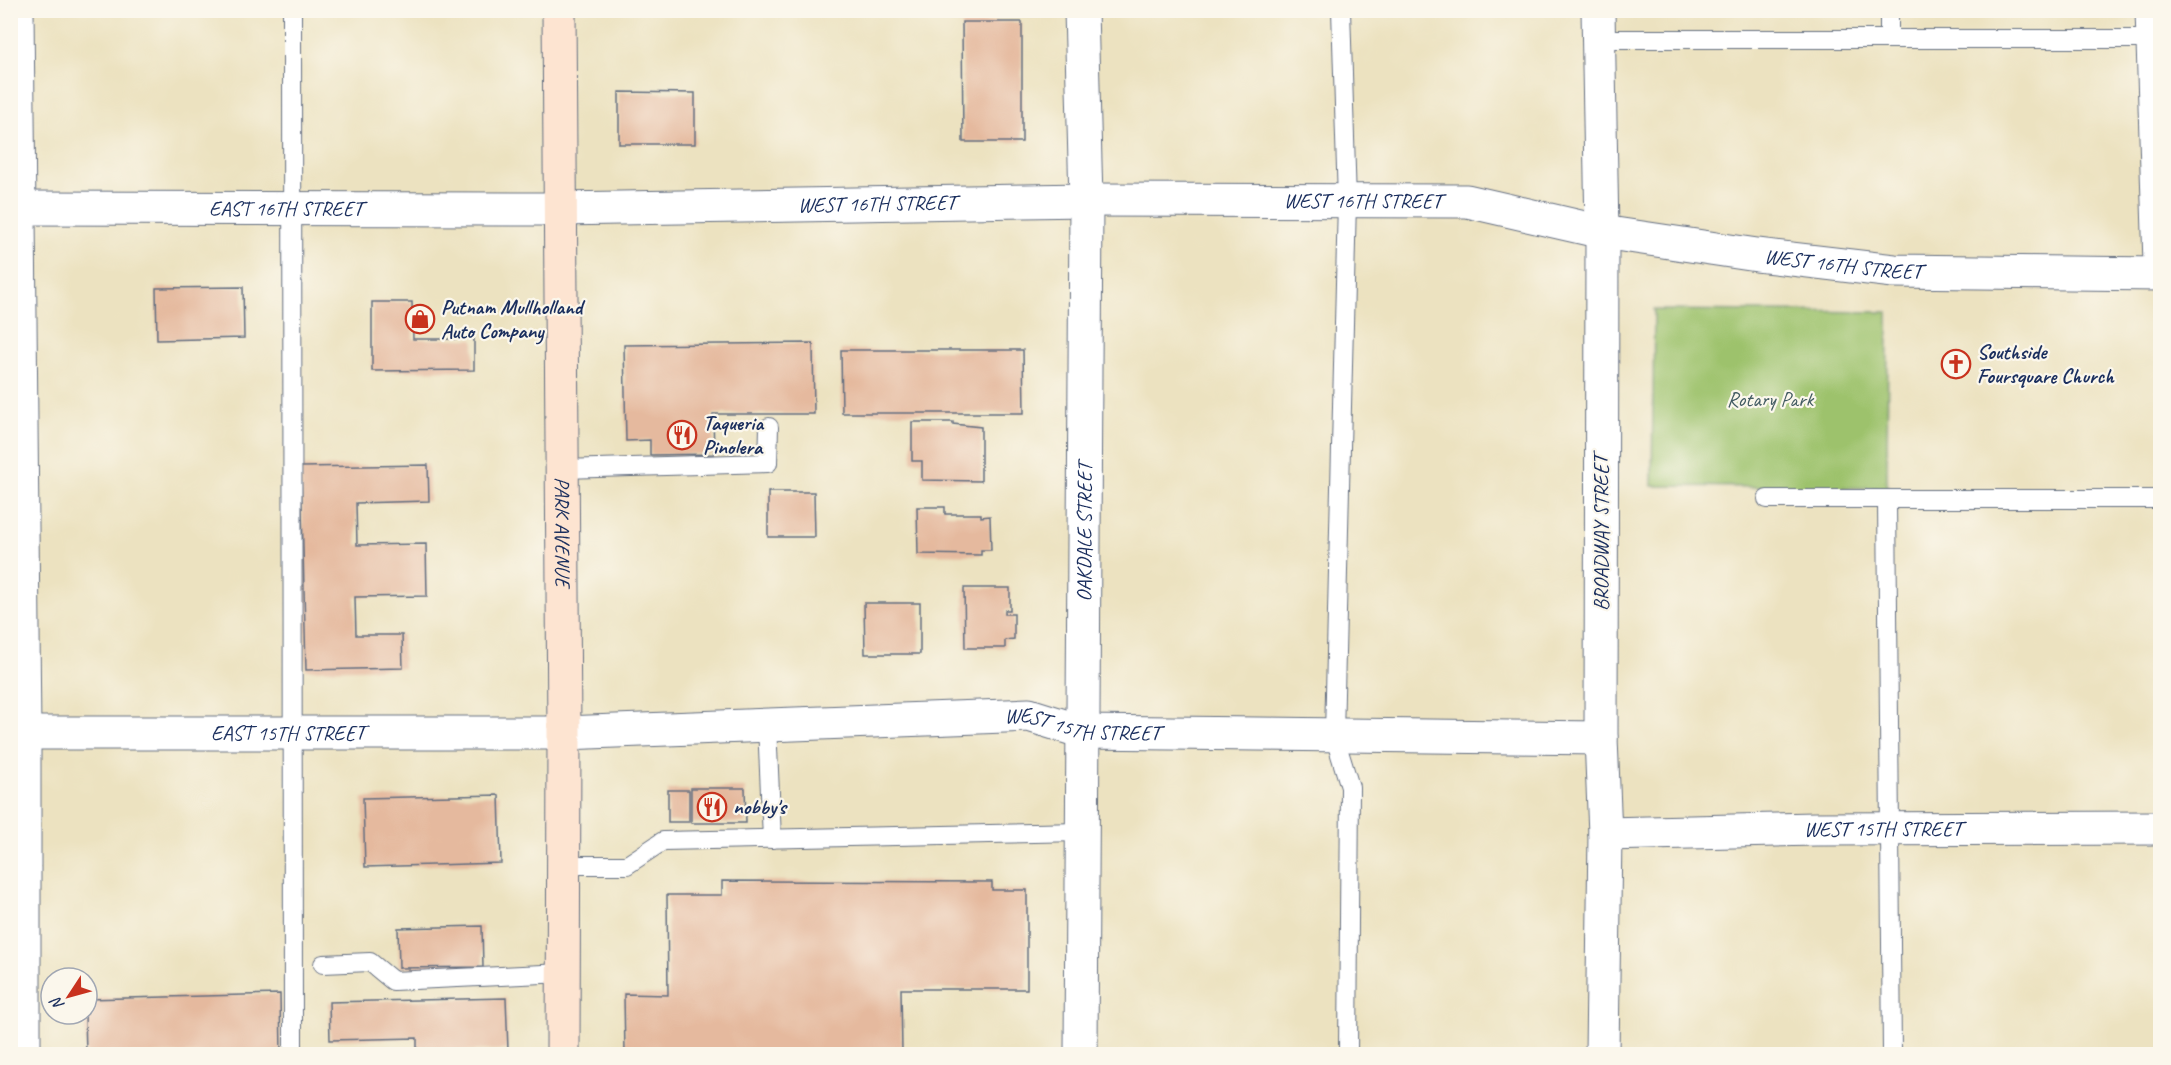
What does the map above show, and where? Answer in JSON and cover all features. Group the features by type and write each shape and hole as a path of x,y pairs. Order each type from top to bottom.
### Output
{"main road":[{"name":"PARK AVENUE","path":"559,10 563,469 564,1054"}],"street":[{"path":"17,10 15,208 17,733 24,1054"},
{"name":"OAKDALE STREET","path":"1081,10 1086,200 1081,1054"},
{"name":"BROADWAY STREET","path":"1599,25 1602,232 1601,738 1605,834 1602,1054"},
{"path":"2155,29 2160,264"},
{"name":"WEST 16TH STREET","path":"560,208 1086,200 1467,201 1602,232 1757,255 1894,271 2160,274"},
{"name":"EAST 16TH STREET","path":"15,208 560,208"},
{"name":"WEST 15TH STREET","path":"564,732 1029,715 1083,732 1601,738"},
{"name":"EAST 15TH STREET","path":"17,733 564,732"},
{"name":"WEST 15TH STREET","path":"1605,834 1890,828 2160,828"}],"lane":[{"path":"292,10 293,1054"},
{"path":"1341,10 1347,201 1334,735 1350,787 1348,1054"},
{"path":"1889,10 1889,39"},
{"path":"1599,25 1889,39 2155,29"},
{"path":"563,469 768,463 769,427"},
{"path":"1887,499 1892,1054"},
{"path":"1767,500 2160,499"},
{"path":"768,724 772,839"},
{"path":"564,865 627,865 663,841 1082,832"},
{"path":"323,964 370,962 393,981 564,973"}],"green space":[{"name":"Rotary Park","path":"1654,310 1888,312 1887,488 1652,486"}],"building":[{"path":"962,22 1022,22 1022,142 963,142"},
{"path":"619,92 695,93 695,144 619,144"},
{"path":"243,287 244,338 157,340 156,288"},
{"path":"372,302 412,302 413,339 474,339 474,370 372,371"},
{"path":"813,343 814,414 713,414 714,454 650,455 650,440 626,441 624,345"},
{"path":"841,350 1023,350 1024,413 842,413"},
{"path":"912,422 953,422 953,424 981,427 981,481 922,480 922,461 912,461"},
{"path":"428,465 429,501 356,503 357,545 426,544 427,596 355,597 356,635 402,635 403,668 306,670 301,467"},
{"path":"768,492 814,492 815,537 768,537"},
{"path":"917,507 945,507 945,514 990,516 991,550 981,550 981,555 918,554"},
{"path":"964,588 1010,588 1010,610 1005,610 1005,614 1014,614 1014,639 1005,640 1005,648 965,648"},
{"path":"864,603 920,603 920,654 865,654"},
{"path":"691,788 745,788 746,823 691,823"},
{"path":"668,790 689,790 689,822 668,822"},
{"path":"499,795 501,863 365,867 363,798"},
{"path":"722,881 992,882 992,890 1027,890 1027,989 901,989 902,1052 625,1054 624,994 668,995 667,895 722,895"},
{"path":"482,926 483,967 399,968 398,928"},
{"path":"280,994 281,1054 86,1054 85,1026 99,1026 99,999"},
{"path":"506,998 508,1050 417,1052 417,1038 330,1040 329,1002"}],"place":[{"name":"Putnam Mullholland Auto Company","path":"420,319"},
{"name":"Southside Foursquare Church","path":"1956,364"},
{"name":"Taqueria Pinolera","path":"682,435"},
{"name":"nobby's","path":"712,807"}]}
